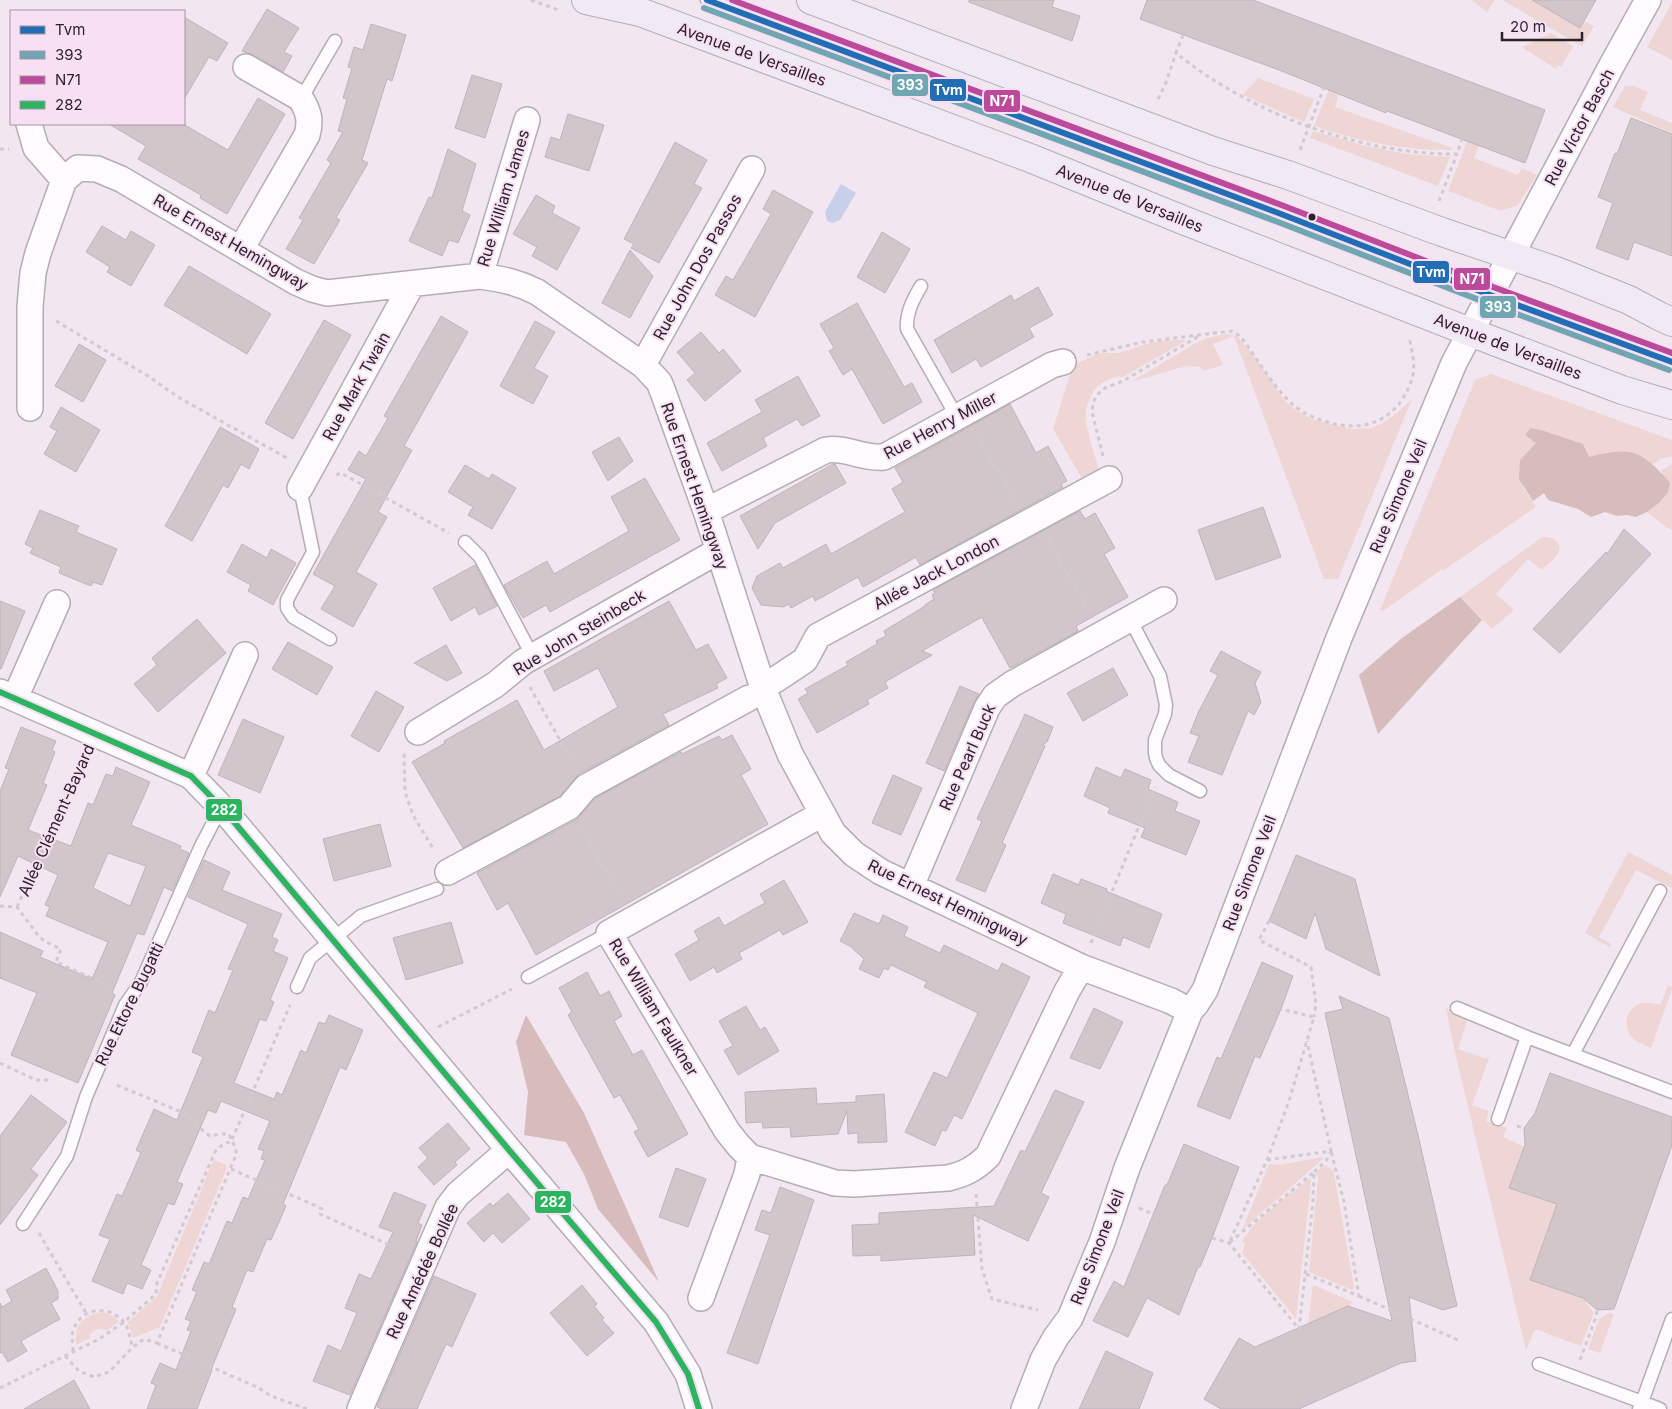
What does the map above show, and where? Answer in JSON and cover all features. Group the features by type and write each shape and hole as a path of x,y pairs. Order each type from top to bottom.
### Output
{"main road":[{"name":"Avenue de Versailles","path":"586,0 640,12 974,137 1622,390 1672,405"},
{"path":"811,0 843,6 1213,151 1288,175 1510,255 1629,300 1672,322"}],"street":[{"name":"Rue Victor Basch","path":"1490,295 1648,0"},
{"path":"241,249 307,135 310,120 305,105 300,98 246,67"},
{"name":"Rue William James","path":"480,276 527,120"},
{"path":"29,125 36,148 64,180 38,253 33,273 30,306 30,408"},
{"name":"Rue Ernest Hemingway","path":"64,180 78,168 97,169 121,179 296,282 327,293 480,276 505,279 538,292 643,365 659,382 663,392 706,511 763,688 790,754 833,833 854,854 881,872 1081,967 1171,1001 1190,1011"},
{"name":"Rue John Dos Passos","path":"643,365 752,169"},
{"name":"Rue Mark Twain","path":"305,480 412,284"},
{"name":"Rue Simone Veil","path":"1024,1409 1043,1360 1056,1337 1070,1318 1102,1242 1127,1168 1190,1011 1205,990 1353,604 1450,372 1490,295"},
{"name":"Rue Henry Miller","path":"706,511 826,450 845,450 873,458 884,456 1052,365 1063,362"},
{"name":"Allée Jack London","path":"775,680 805,660 818,636 1109,479"},
{"name":"Rue John Steinbeck","path":"418,732 495,685 526,661 718,551"},
{"name":"Rue Pearl Buck","path":"911,886 987,708 995,696 1012,684 1164,600"},
{"path":"57,603 8,695 191,776 224,810 333,938 416,1041 656,1322 688,1374 699,1409"},
{"path":"191,776 245,655"},
{"path":"442,880 569,807 586,787 749,698"},
{"name":"Rue William Faulkner","path":"822,814 609,933 727,1131 738,1146 750,1157 835,1183 854,1184 948,1178 962,1175 974,1169 988,1156 1067,991 1081,967"},
{"name":"Rue Amédée Bollée","path":"360,1409 448,1207 458,1194 509,1150"},
{"path":"701,1298 747,1174 750,1157"}],"lane":[{"path":"707,0 1272,210 1490,295 1672,362"},
{"path":"305,105 304,94 335,41"},
{"path":"921,286 906,317 907,328 961,414"},
{"path":"305,480 313,552 287,600 287,608 293,617 330,639"},
{"path":"465,542 480,557 526,661"},
{"path":"1130,619 1160,676 1166,709 1154,752 1159,765 1169,775 1200,791"},
{"name":"Rue Ettore Bugatti","path":"23,1224 67,1156 94,1076 125,1005 142,982 201,846 214,821 224,810"},
{"path":"297,987 310,958 361,916 442,880"},
{"path":"1573,1054 1660,891"},
{"path":"528,978 609,933"},
{"path":"1457,1008 1672,1092"},
{"path":"1498,1119 1527,1036"},
{"path":"1641,1406 1672,1319"},
{"path":"1539,1364 1641,1406 1660,1409"}],"path":[{"path":"1158,99 1183,35"},
{"path":"1176,53 1225,89 1257,106 1309,127 1360,142 1407,151 1456,154"},
{"path":"1300,150 1324,87"},
{"path":"1439,201 1462,139"},
{"path":"30,306 148,376 305,480 330,477 341,473 465,542"},
{"path":"1063,362 1143,342 1232,331 1240,336 1286,399 1303,412 1321,420 1355,426 1374,423 1388,415 1400,401 1412,378 1413,362 1410,341 1417,340"},
{"path":"1109,479 1092,412 1096,396 1105,388 1123,381 1199,336"},
{"path":"961,414 1032,520 1101,635"},
{"path":"526,661 586,787"},
{"name":"Allée Clément-Bayard","path":"17,907 94,732"},
{"path":"418,732 404,756 405,792 442,880"},
{"path":"1081,967 1157,785 1169,775"},
{"path":"569,807 634,919"},
{"path":"0,906 17,907 44,941 61,949 56,962 131,995"},
{"path":"1228,1243 1267,1160 1289,1101 1316,1005 1311,967 1259,940 1269,921"},
{"path":"416,1041 430,1031 512,989 528,978"},
{"path":"232,1142 297,987"},
{"path":"1281,1009 1314,1017"},
{"path":"1307,1039 1344,1202 1359,1296"},
{"path":"0,1063 36,1080 48,1080"},
{"path":"121,1087 189,1115 197,1126 210,1136 229,1134 236,1149 231,1169 157,1343"},
{"path":"0,1388 99,1339 124,1322 156,1294 157,1283 216,1150 225,1143 232,1142"},
{"path":"1267,1160 1331,1151"},
{"path":"1228,1243 1314,1172 1326,1161 1331,1151"},
{"path":"231,1169 314,1204 322,1208 320,1214 424,1262"},
{"path":"974,1169 982,1268 992,1299 1038,1310"},
{"path":"1212,1238 1228,1243 1299,1328 1314,1201 1314,1172"},
{"path":"1136,1206 1153,1214"},
{"path":"23,1224 40,1233 86,1313"},
{"path":"1306,1274 1460,1341"},
{"path":"73,1351 72,1332 79,1319 86,1313 98,1310 106,1311 124,1322 129,1330 129,1338 133,1347"},
{"path":"1574,1377 1597,1310"},
{"path":"65,1356 79,1371 94,1376 109,1372 133,1347 144,1339 259,1388 272,1396 307,1409"}],"shaded area":[{"path":"1472,0 1495,0 1487,12"},
{"path":"1502,0 1532,0 1580,27 1584,21 1594,26 1582,46"},
{"path":"1672,3 1672,60 1647,47"},
{"path":"1551,33 1573,46 1561,67 1558,65 1556,69 1522,47"},
{"path":"1258,78 1314,99 1304,122 1243,95"},
{"path":"1625,86 1634,86 1648,92 1640,110 1672,123 1672,133 1613,107"},
{"path":"1329,89 1339,93 1335,107 1452,148 1451,150 1434,150 1399,147 1348,136 1314,126"},
{"path":"1313,131 1362,145 1407,154 1450,157 1438,186 1310,138"},
{"path":"1467,141 1479,145 1474,158 1518,175 1522,168 1537,175 1518,205 1501,211 1448,191"},
{"path":"1226,334 1237,336 1254,356 1286,402 1312,419 1351,429 1371,428 1393,416 1412,399 1338,579 1324,579 1234,336 1213,344 1223,365 1203,371 1200,367 1189,366 1131,382 1194,344 1207,338"},
{"path":"1187,340 1123,377 1111,379 1095,389 1087,406 1086,417 1091,443 1101,475 1084,482 1053,429 1073,365 1100,353 1119,353 1161,341"},
{"path":"1491,374 1672,440 1672,456 1660,459 1652,465 1646,461 1611,452 1589,457 1537,443 1520,460 1523,487 1536,507 1444,570 1442,569 1385,610 1380,610 1475,380"},
{"path":"1531,428 1583,444 1589,457 1617,452 1628,452 1638,455 1653,465 1670,483 1668,492 1659,503 1636,517 1627,515 1617,516 1605,512 1591,517 1578,509 1548,500 1544,493 1533,501 1519,479 1520,460 1536,443 1525,435"},
{"path":"1672,464 1672,530 1647,512 1659,503 1662,472 1660,471"},
{"path":"1542,537 1555,540 1559,546 1558,553 1542,570 1528,559 1496,594 1514,610 1492,629 1460,597"},
{"path":"1460,597 1482,620 1378,734 1359,675 1402,638"},
{"path":"1628,852 1672,875 1672,888 1636,870 1599,937 1611,944 1609,947 1585,933"},
{"path":"1668,986 1672,987 1672,989 1651,1048 1638,1042 1631,1036 1626,1024 1628,1015 1633,1007 1643,1003 1660,1005"},
{"path":"1446,1008 1468,1018 1458,1049 1487,1059 1488,1056 1489,1058 1472,1105 1489,1111 1486,1121 1507,1128 1503,1137 1524,1147 1509,1188 1557,1204 1530,1280 1587,1300 1586,1303 1594,1313 1581,1346 1535,1329 1526,1350"},
{"path":"526,1015 584,1113 659,1282 598,1209 584,1174 566,1142 524,1135 528,1092 516,1042"},
{"path":"1322,1157 1323,1159 1242,1230 1269,1164 1280,1165"},
{"path":"215,1160 226,1165 227,1168 160,1327 133,1338 128,1322 157,1296"},
{"path":"1325,1165 1334,1171 1354,1287 1352,1290 1309,1272 1318,1178 1315,1173"},
{"path":"1310,1178 1296,1319 1242,1253 1245,1244 1242,1241 1264,1215"},
{"path":"1313,1285 1353,1302 1308,1324"},
{"path":"102,1312 113,1316 119,1321 107,1331 98,1329 94,1331 90,1334 90,1338 76,1345 78,1326 81,1322 90,1316"},
{"path":"1610,1313 1614,1314 1600,1353 1588,1349 1599,1319"}],"water":[{"path":"841,184 856,193 840,220 832,223 827,221 825,212"}],"building":[{"path":"969,0 1054,0 1052,7 1080,16 1072,41 969,2"},
{"path":"1147,0 1253,0 1545,110 1525,163 1387,111 1386,113 1279,70 1140,19"},
{"path":"1532,0 1596,0 1580,28"},
{"path":"267,9 299,28 284,52 292,56 283,72 242,51"},
{"path":"185,18 228,43 217,61 209,57 185,97"},
{"path":"371,24 406,35 392,81 387,79 362,160 368,163 336,218 340,220 314,264 286,249 303,220 299,218 331,163 327,160 343,132 338,131 347,99 343,98 352,68 348,67 354,47 363,50"},
{"path":"472,75 502,84 485,138 455,128"},
{"path":"258,98 285,114 227,214 200,198 201,195 138,159 146,146 111,125 185,125 228,150"},
{"path":"568,114 604,125 589,171 545,157 551,137 560,140"},
{"path":"1631,118 1672,134 1672,256 1634,242 1628,260 1596,248 1613,203 1598,197"},
{"path":"675,142 707,160 694,184 702,188 659,263 631,248 634,244 624,239"},
{"path":"448,149 476,164 462,211 470,215 458,243 449,240 442,256 409,241 429,197 432,198"},
{"path":"773,190 813,212 755,317 715,295 726,276 733,280 771,214 763,209"},
{"path":"536,195 555,206 552,213 580,228 557,270 532,256 537,247 513,234"},
{"path":"102,226 126,240 131,231 155,245 131,286 107,272 110,267 86,252"},
{"path":"882,232 910,249 885,293 857,277"},
{"path":"630,250 653,276 630,318 602,303"},
{"path":"189,266 271,314 247,354 164,305"},
{"path":"1038,287 1053,315 1029,328 1034,337 981,367 976,359 952,373 934,340 1011,295 1014,301"},
{"path":"857,303 904,387 912,383 922,402 883,424 852,369 843,375 829,351 834,348 820,324"},
{"path":"441,316 468,332 404,446 412,450 378,512 387,517 356,572 377,584 353,627 321,609 335,586 313,574 366,479 348,470 359,451 366,456 388,418 384,416"},
{"path":"324,320 351,335 293,439 265,423"},
{"path":"535,321 555,332 534,368 548,376 533,404 500,386"},
{"path":"701,332 719,353 723,349 741,371 705,401 687,380 695,373 677,352"},
{"path":"79,344 106,360 83,402 55,386"},
{"path":"798,376 820,416 802,426 797,419 763,438 767,446 722,471 707,443 762,412 755,400"},
{"path":"1010,404 1036,453 1048,446 1067,481 1061,484 1063,487 920,565 916,557 863,587 858,577 815,601 813,596 791,608 789,604 783,607 761,605 752,588 757,576 780,563 783,568 826,544 831,554 905,512 892,489 903,482 895,468"},
{"path":"61,407 100,430 76,472 44,454 57,431 50,427"},
{"path":"220,427 259,449 249,469 241,464 228,488 223,485 192,541 165,526"},
{"path":"619,437 633,461 608,481 592,452"},
{"path":"835,464 846,483 775,523 758,549 740,516"},
{"path":"465,465 489,479 492,474 516,488 492,529 468,515 473,507 448,492"},
{"path":"645,478 680,540 550,612 546,605 523,618 504,585 547,561 554,574 629,531 611,497"},
{"path":"1263,507 1281,557 1216,580 1198,530"},
{"path":"40,510 79,526 76,532 117,549 102,585 93,582 91,586 59,573 61,567 30,553 33,548 25,544"},
{"path":"1080,511 1085,519 1095,513 1115,548 1104,554 1128,597 1076,626 1078,631 1010,668 982,617 922,651 932,655 885,682 888,688 867,700 869,704 817,733 798,699 808,693 805,689 848,665 846,662 877,644 876,641 886,636 884,631 934,599 932,595 935,593 933,590"},
{"path":"1624,529 1651,554 1560,653 1533,629 1606,552 1607,554"},
{"path":"242,544 267,558 271,549 296,563 273,605 248,591 251,585 227,572"},
{"path":"475,565 497,606 479,615 475,607 451,621 433,588"},
{"path":"0,601 25,611 1,669 0,669"},
{"path":"669,601 696,650 708,644 727,678 716,684 718,688 663,714 669,725 579,774 560,796 463,848 412,762 445,743 444,741 517,700 544,750 618,707 598,668 554,691 544,671"},
{"path":"197,619 226,653 158,712 134,684 157,665 152,658"},
{"path":"288,642 333,667 317,695 272,669"},
{"path":"446,645 462,673 447,681 414,663"},
{"path":"1221,651 1261,672 1255,683 1261,702 1254,715 1248,711 1222,775 1188,762 1199,736 1190,733 1218,675 1210,671"},
{"path":"1113,668 1128,695 1083,721 1067,693"},
{"path":"960,686 979,694 944,771 926,763"},
{"path":"376,691 404,707 379,752 351,736"},
{"path":"1025,714 1053,727 1047,742 1043,744 1045,746 1002,843 1006,845 985,892 956,880 982,821 977,819"},
{"path":"243,719 284,737 260,793 218,775"},
{"path":"21,727 56,741 52,750 55,752 43,783 47,785 28,830 71,846 88,803 93,805 106,774 113,776 116,767 150,782 131,825 181,846 180,849 189,853 172,891 164,887 144,935 137,933 112,993 115,995 78,1083 11,1055 37,993 0,978 0,932 43,951 40,957 92,979 108,942 46,916 50,907 45,905 58,875 18,856 0,897 0,791 9,769 5,768","holes":["108,853 146,866 130,906 93,888"]},
{"path":"732,735 751,769 741,775 768,824 536,955 508,903 497,910 477,873 576,820 595,798 681,752 682,754 719,736 722,740"},
{"path":"1096,767 1121,778 1125,769 1151,780 1148,789 1178,802 1175,811 1200,821 1186,855 1141,837 1145,828 1108,813 1110,808 1084,796"},
{"path":"893,775 922,788 901,835 872,823"},
{"path":"380,824 391,866 334,881 323,839"},
{"path":"1296,855 1355,879 1380,976 1326,949 1315,913 1306,939 1269,921"},
{"path":"204,860 230,872 222,890 282,914 272,937 278,940 273,951 288,958 270,1000 274,1002 266,1021 260,1019 234,1083 274,1099 277,1092 282,1095 301,1050 306,1053 319,1022 325,1024 329,1015 363,1030 346,1070 340,1067 283,1204 286,1206 271,1240 267,1239 253,1272 247,1270 232,1307 236,1309 197,1409 147,1409 156,1385 151,1383 160,1363 176,1370 191,1331 187,1330 191,1321 185,1319 197,1292 192,1290 204,1262 209,1264 227,1221 232,1223 243,1197 248,1199 265,1160 261,1159 264,1151 258,1149 270,1121 221,1101 216,1113 208,1110 177,1182 183,1184 174,1205 168,1203 141,1265 151,1270 142,1289 127,1283 123,1294 92,1281 110,1239 99,1235 117,1194 122,1196 141,1153 136,1150 154,1109 177,1120 203,1057 192,1052 209,1010 215,1013 233,970 228,969 248,924 188,897"},
{"path":"1053,874 1079,885 1081,879 1162,914 1149,948 1123,937 1120,946 1063,923 1066,914 1041,903"},
{"path":"784,880 808,922 783,935 780,930 739,953 742,959 717,973 714,967 690,981 675,954 699,940 694,931 719,917 724,926 765,903 760,894"},
{"path":"854,913 879,924 883,915 908,927 904,936 940,953 944,945 998,971 1002,963 1030,977 962,1119 954,1115 946,1131 942,1130 935,1146 905,1132 934,1072 947,1078 978,1013 924,987 927,982 891,965 888,970 884,968 879,978 859,969 864,959 850,946 840,941"},
{"path":"451,922 463,963 406,980 393,938"},
{"path":"1262,962 1293,976 1260,1058 1255,1056 1230,1119 1197,1106 1217,1057 1221,1059"},
{"path":"587,972 600,996 609,991 622,1016 614,1021 633,1055 642,1050 688,1134 648,1157 634,1132 639,1129 620,1095 614,1098 568,1015 572,1012 559,988"},
{"path":"1339,996 1389,1018 1457,1306 1443,1310 1409,1297 1416,1361 1401,1363 1299,1409 1221,1409 1204,1399 1239,1338 1255,1347 1348,1306 1392,1321 1325,1013 1343,1009"},
{"path":"746,1006 760,1030 765,1027 779,1051 738,1075 724,1050 733,1046 719,1021"},
{"path":"1094,1008 1123,1022 1100,1069 1070,1058"},
{"path":"1550,1073 1672,1117 1672,1145 1614,1309 1597,1310 1583,1298 1530,1280 1557,1204 1509,1188 1525,1145 1524,1128 1535,1113"},
{"path":"816,1088 817,1104 856,1102 856,1096 884,1094 887,1142 858,1143 858,1133 848,1134 847,1111 838,1134 791,1137 790,1127 763,1128 762,1122 746,1123 745,1092"},
{"path":"1055,1090 1084,1102 1041,1193 1049,1197 1028,1241 973,1215 975,1255 881,1261 881,1255 853,1256 852,1225 879,1224 879,1213 994,1206 1021,1150 1025,1152"},
{"path":"31,1095 67,1122 31,1169 38,1175 0,1225 0,1136"},
{"path":"448,1123 470,1149 455,1162 457,1165 434,1185 418,1167 428,1158 419,1148"},
{"path":"1184,1144 1239,1167 1212,1238 1179,1315 1147,1298 1128,1337 1093,1321 1114,1281 1124,1287 1165,1185 1167,1185"},
{"path":"676,1168 706,1179 688,1227 659,1217"},
{"path":"780,1187 814,1200 758,1364 727,1353 770,1235 755,1230 762,1210 771,1213"},
{"path":"394,1192 426,1205 418,1223 422,1225 417,1242 350,1395 313,1381 328,1345 341,1351 357,1313 345,1308 359,1274 371,1279 393,1232 379,1227"},
{"path":"508,1193 530,1219 502,1243 493,1233 484,1242 467,1223 490,1203 493,1206"},
{"path":"46,1268 58,1291 58,1299 51,1303 60,1319 21,1341 27,1351 8,1362 2,1352 0,1353 0,1303 2,1307 12,1301 6,1290"},
{"path":"434,1276 476,1294 452,1347 446,1344 417,1409 382,1409 377,1407"},
{"path":"582,1285 597,1304 594,1306 604,1318 602,1320 614,1333 587,1356 550,1313"},
{"path":"1106,1351 1153,1373 1139,1409 1079,1409"},
{"path":"74,1380 90,1409 24,1409 64,1386"}],"transit line":[{"name":"Tvm","path":"707,0 1672,362"},
{"name":"N71","path":"732,0 1672,353"},
{"name":"393","path":"704,8 1669,370"},
{"name":"282","path":"0,692 191,776 224,810 656,1322 688,1374 699,1409"}]}
